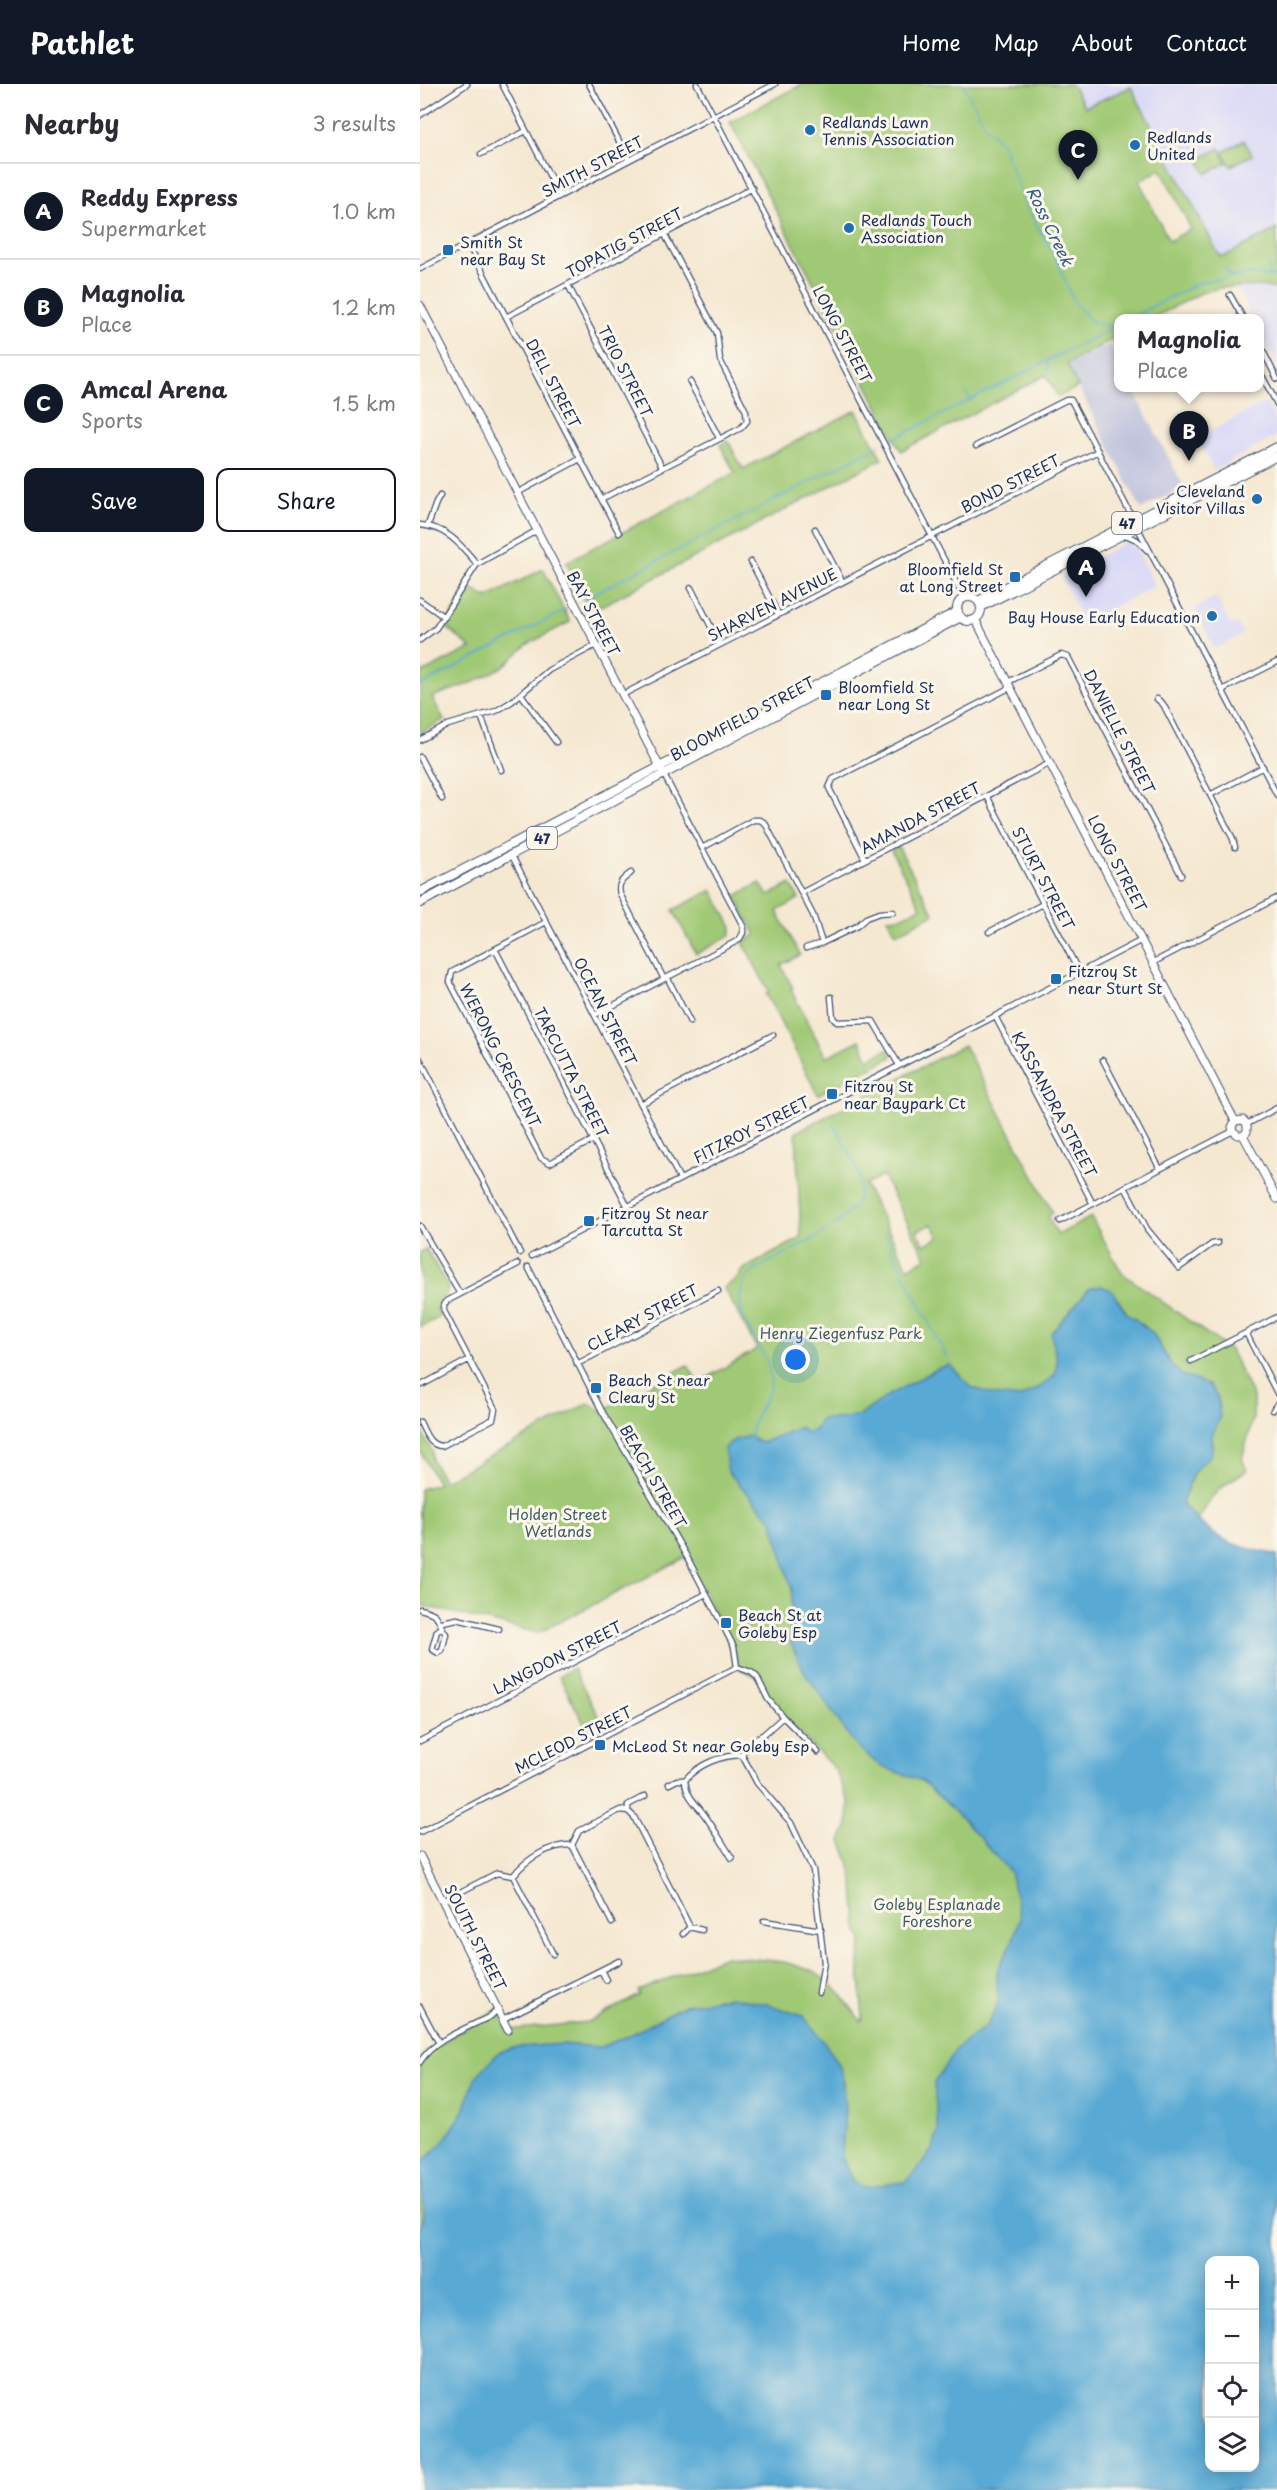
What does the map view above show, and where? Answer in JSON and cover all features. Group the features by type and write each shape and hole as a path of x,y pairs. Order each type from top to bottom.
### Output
{"highway":[{"name":"47","path":"980,604 1126,535 1136,524 1277,447"},
{"name":"47","path":"980,604 1136,524 1277,456"},
{"path":"972,597 980,604 980,614 975,619 968,620 960,614 959,603 964,598 972,597"},
{"name":"BLOOMFIELD STREET","path":"662,770 960,614"},
{"name":"47","path":"420,903 662,770"},
{"name":"47","path":"420,892 662,770"}],"street":[{"path":"420,115 467,84"},
{"path":"502,84 561,196"},
{"path":"589,84 628,160"},
{"name":"LONG STREET","path":"697,84 964,598"},
{"name":"SMITH STREET","path":"420,269 776,84"},
{"path":"481,154 526,131"},
{"name":"TOPATIG STREET","path":"506,317 752,188"},
{"path":"602,499 745,425 748,416 720,360 717,333 665,235"},
{"name":"DELL STREET","path":"468,244 619,533"},
{"name":"TRIO STREET","path":"568,285 662,468"},
{"path":"1230,295 1241,314"},
{"name":"BAY STREET","path":"420,305 743,926 743,933 739,940 666,978"},
{"path":"1265,357 1277,379"},
{"path":"1264,380 1277,404"},
{"path":"690,382 719,438"},
{"path":"976,446 1066,400 1071,400 1277,795"},
{"name":"BOND STREET","path":"933,535 1098,451"},
{"path":"517,493 580,459"},
{"path":"428,525 440,496"},
{"path":"420,525 428,525 451,536 477,564"},
{"path":"815,529 842,581"},
{"path":"420,640 436,628 477,564 536,531"},
{"name":"SHARVEN AVENUE","path":"622,695 933,535"},
{"path":"1126,535 1137,540 1151,554"},
{"path":"751,562 778,614"},
{"path":"691,588 720,644"},
{"path":"420,600 444,617"},
{"name":"LONG STREET","path":"975,619 1235,1121"},
{"path":"420,740 447,725 496,711 521,694 549,670 596,645"},
{"name":"DANIELLE STREET","path":"866,859 829,788 833,779 1061,655 1068,657 1181,875"},
{"path":"1222,690 1277,662"},
{"path":"521,694 556,742"},
{"path":"1157,699 1163,704 1233,839 1235,847"},
{"path":"481,716 501,770"},
{"path":"420,757 442,799"},
{"name":"AMANDA STREET","path":"801,893 1050,763"},
{"path":"1210,795 1263,767"},
{"name":"STURT STREET","path":"987,795 1079,972"},
{"path":"702,848 753,820 760,820 765,824 816,920 822,944"},
{"name":"OCEAN STREET","path":"511,855 680,1179"},
{"path":"630,873 618,888 620,894 690,1022"},
{"path":"1154,962 1277,898"},
{"path":"989,932 1043,904"},
{"path":"806,948 822,944 857,926 866,918 879,913 893,912"},
{"name":"WERONG CRESCENT","path":"546,922 452,972 450,982 541,1158 550,1163 593,1140"},
{"name":"FITZROY STREET","path":"532,1256 1142,940"},
{"name":"TARCUTTA STREET","path":"495,949 628,1207"},
{"path":"595,1015 666,978"},
{"path":"831,997 833,1018 837,1022 868,1019 877,1024 900,1065"},
{"name":"KASSANDRA STREET","path":"995,1016 1093,1203"},
{"path":"641,1104 773,1035"},
{"path":"420,1059 520,1253"},
{"path":"1103,1060 1160,1169"},
{"path":"1247,1124 1277,1108"},
{"path":"1243,1135 1238,1135 1232,1127 1235,1121 1240,1119 1247,1124"},
{"path":"1243,1135 1247,1132 1247,1124"},
{"path":"1060,1221 1233,1131"},
{"path":"1243,1135 1277,1199"},
{"path":"1125,1187 1147,1229 1179,1268 1212,1244 1218,1243"},
{"path":"420,1226 460,1294"},
{"path":"527,1252 532,1256 532,1263 528,1268 522,1268 518,1264 517,1258 520,1253 527,1252"},
{"path":"420,1422 431,1442 436,1446 442,1446 493,1419 495,1409 444,1311 444,1305 447,1301 518,1264"},
{"name":"BEACH STREET","path":"528,1268 577,1364 734,1647 737,1667"},
{"name":"CLEARY STREET","path":"577,1364 718,1291"},
{"path":"1191,1361 1277,1317"},
{"path":"1246,1333 1277,1393"},
{"path":"420,1386 470,1359"},
{"path":"1273,1410 1277,1404"},
{"name":"LANGDON STREET","path":"420,1741 706,1594"},
{"path":"420,1609 435,1613 442,1625 446,1634 442,1651 438,1653 432,1649 437,1631 442,1625 457,1618 499,1629"},
{"path":"737,1667 752,1672 757,1677 768,1699 818,1752"},
{"name":"MCLEOD STREET","path":"420,1832 737,1667"},
{"path":"783,1717 764,1734 746,1745 742,1755 757,1783 791,1823 813,1870 824,1970 819,1993"},
{"path":"732,1858 705,1814 693,1803 685,1789 685,1780 691,1773 726,1755 742,1755"},
{"path":"669,1784 677,1780 685,1780"},
{"path":"628,1811 628,1805 645,1796"},
{"path":"572,1845 579,1831 620,1810 628,1811 634,1817 690,1927 702,1930"},
{"path":"513,1876 523,1863 557,1845 572,1845"},
{"path":"572,1845 612,1923"},
{"name":"SOUTH STREET","path":"420,1856 508,2030"},
{"path":"443,1901 497,1873 513,1876"},
{"path":"513,1876 553,1954"},
{"path":"764,1921 821,1930"},
{"path":"683,1934 690,1927"},
{"path":"503,2019 619,1960"},
{"path":"601,1970 606,1980"},
{"path":"420,2007 439,2043"},
{"path":"420,2062 425,2053 439,2043 491,2016 498,2009"}],"shaded area":[{"path":"1071,84 1277,84 1277,229 1225,256 1219,255 1132,87 1084,107"},
{"path":"1261,286 1277,289 1277,364 1264,339 1264,314 1251,314 1237,288"},
{"path":"1110,344 1114,352 1114,392 1134,392 1184,487 1141,509 1067,365"},
{"path":"1266,402 1277,422 1277,436 1214,470 1197,438"},
{"path":"1126,542 1136,548 1155,586 1084,623 1061,577"},
{"name":"Bay House Early Education","path":"1216,597 1230,624 1238,624 1243,634 1215,649 1194,608"}],"green space":[{"path":"803,84 1071,84 1085,107 1131,87 1219,255 1225,256 1277,229 1277,289 1261,286 1219,288 1201,293 1161,314 1114,314 1114,338 1067,364 1078,387 1058,397 1046,375 901,451 730,122","holes":["1161,169 1191,229 1169,241 1139,181"]},
{"path":"1244,140 1252,155 1231,166 1223,152"},
{"path":"1220,148 1227,163 1206,174 1199,159"},
{"path":"856,410 882,459 592,611 566,562 735,473 720,445 728,441 743,469"},
{"path":"543,569 570,622 528,644 503,667 474,682 432,697 444,720 420,733 420,674 471,648 445,626 468,587 487,598"},
{"path":"898,846 934,914 896,934 887,918 901,917 921,907 891,850"},
{"path":"760,883 768,896 791,884 799,899 777,911 800,955 781,965 793,988 791,990 826,1057 860,1040 869,1059 888,1049 892,1057 818,1095 766,994 769,992 743,942 756,935 735,896"},
{"path":"712,890 732,927 730,936 696,954 673,910"},
{"path":"964,1045 1053,1213 1048,1217 1058,1235 1091,1217 1122,1273 1230,1350 1253,1397 1253,1418 1242,1459 1247,1470 1218,1491 1198,1521 1216,1537 1240,1547 1277,1555 1062,2086 420,2490 420,2062 425,2053 498,2009 508,2030 588,2022 640,1995 638,1991 725,1956 784,1962 816,1972 840,1993 861,2021 863,2019 859,1961 862,1939 857,1929 854,1883 841,1841 848,1824 849,1802 835,1769 783,1717 768,1699 757,1677 737,1667 737,1658 686,1557 538,1633 420,1605 420,1489 438,1484 420,1450 420,1428 432,1451 432,1460 444,1481 588,1403 602,1411 688,1365 698,1383 757,1349 724,1288 738,1278 742,1270 801,1238 796,1132","holes":["883,1176 926,1258 908,1268 865,1185","932,1224 939,1237 924,1245 917,1231"]},
{"path":"426,1249 448,1287 437,1309 441,1317 420,1327 420,1252"},
{"path":"573,1668 604,1727 590,1735 559,1676"}],"water":[{"path":"1101,1286 1111,1290 1127,1313 1152,1332 1172,1366 1182,1375 1209,1385 1218,1398 1220,1418 1212,1436 1212,1453 1193,1474 1182,1503 1204,1526 1224,1540 1277,1555 1277,2490 420,2490 420,2228 424,2205 420,2165 445,2140 464,2111 475,2078 499,2052 517,2047 563,2044 601,2047 634,2033 684,2005 731,1997 767,2004 803,2016 825,2043 842,2071 845,2109 842,2157 853,2182 866,2187 904,2182 916,2172 933,2148 938,2130 934,2083 957,2048 987,2025 998,2003 997,1971 1012,1942 1020,1918 1010,1872 962,1818 922,1781 882,1767 856,1746 805,1673 790,1642 792,1590 772,1520 728,1472 724,1448 734,1440 750,1436 762,1443 800,1427 806,1433 815,1430 821,1419 839,1419 860,1415 889,1395 941,1367 950,1365 971,1387 994,1395 1019,1398 1037,1389 1055,1375 1057,1362 1051,1333 1090,1288"}],"waterway":[{"name":"Ross Creek","path":"963,84 986,127 1002,144 1027,208 1054,254 1074,302 1092,322 1114,327"},
{"path":"1267,263 1271,274"},
{"path":"1225,268 1231,277"},
{"name":"Ross Creek","path":"1138,314 1200,282 1251,274 1277,277"},
{"path":"891,440 1114,327"},
{"path":"1048,361 1048,372"},
{"path":"966,394 972,399"},
{"path":"582,600 880,445"},
{"path":"420,686 567,609"},
{"path":"750,1436 771,1381 770,1370 765,1358 742,1313 741,1291 751,1274 836,1224 850,1211 858,1197 860,1181 856,1166 833,1123"},
{"path":"886,1233 894,1254 950,1364"}],"place":[{"name":"Redlands Lawn Tennis Association","path":"810,130"},
{"name":"Redlands United","path":"1135,145"},
{"name":"Amcal Arena","path":"1078,180"},
{"name":"Redlands Touch Association","path":"849,228"},
{"name":"Smith St near Bay St","path":"448,250"},
{"name":"Magnolia","path":"1189,461"},
{"name":"Cleveland Visitor Villas","path":"1257,499"},
{"name":"Bloomfield St at Long Street","path":"1015,577"},
{"name":"Reddy Express","path":"1086,597"},
{"name":"Bay House Early Education","path":"1212,616"},
{"name":"Bloomfield St near Long St","path":"826,695"},
{"name":"Fitzroy St near Sturt St","path":"1056,979"},
{"name":"Fitzroy St near Baypark Ct","path":"832,1094"},
{"name":"Fitzroy St near Tarcutta St","path":"589,1221"},
{"name":"Beach St near Cleary St","path":"596,1388"},
{"name":"Beach St at Goleby Esp","path":"726,1623"},
{"name":"McLeod St near Goleby Esp","path":"600,1745"}],"park label":[{"name":"Henry Ziegenfusz Park","path":"841,1332"},
{"name":"Holden Street Wetlands","path":"558,1522"},
{"name":"Goleby Esplanade Foreshore","path":"937,1912"}]}
